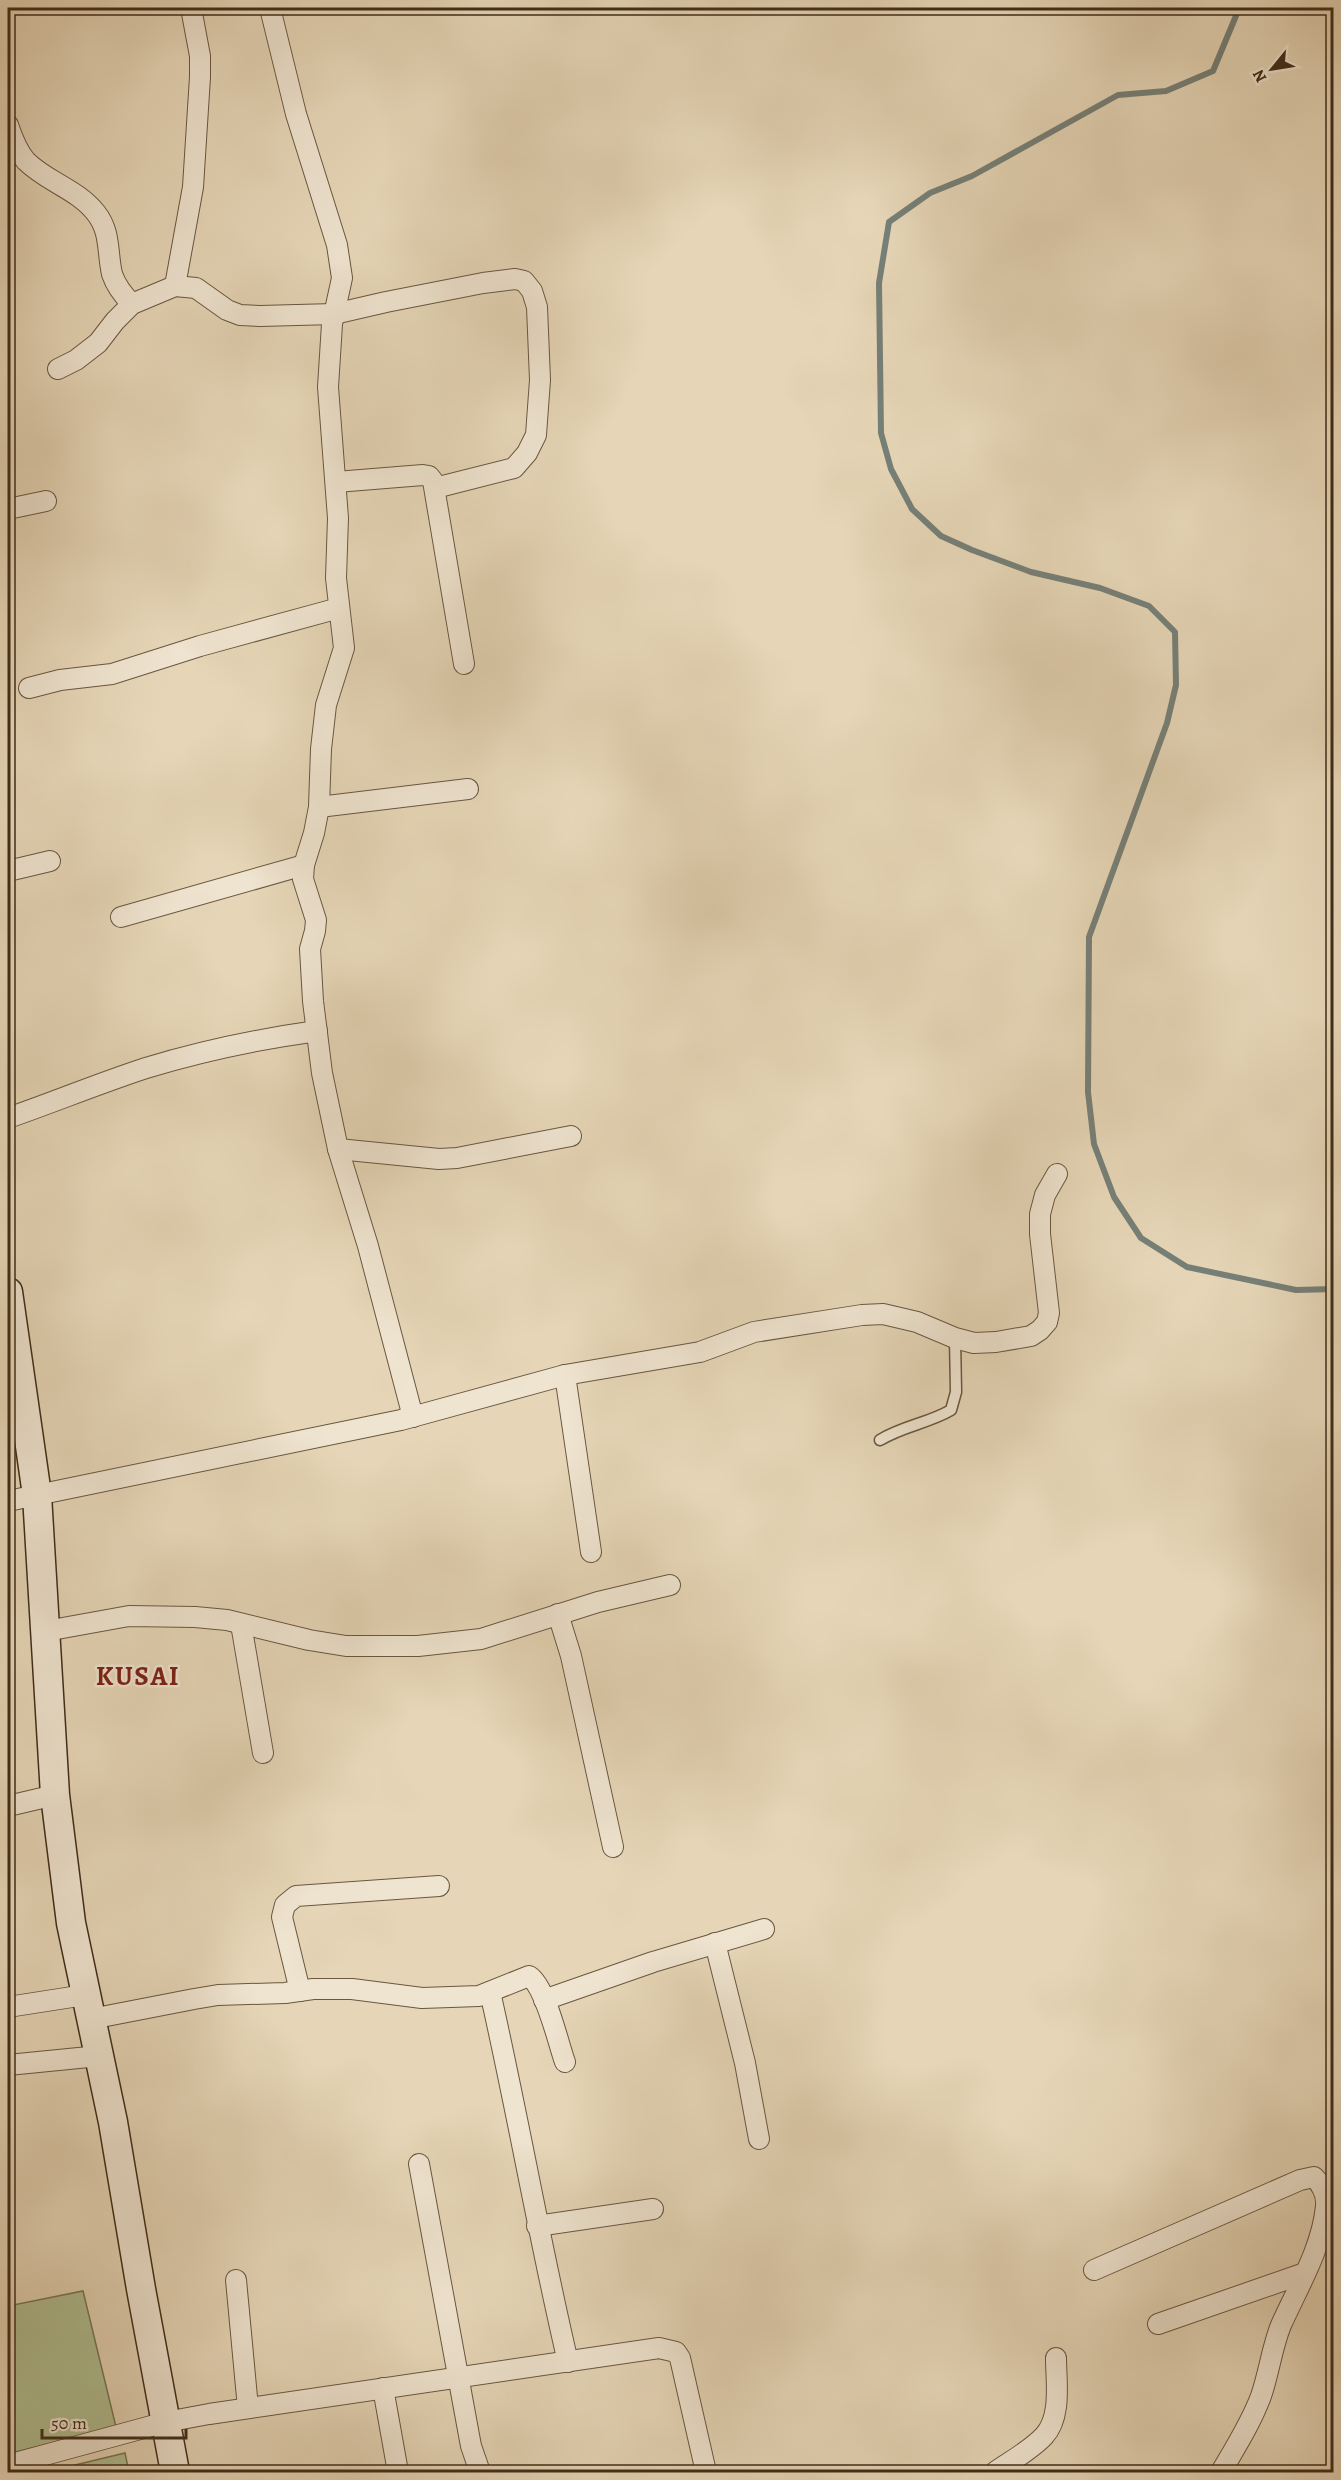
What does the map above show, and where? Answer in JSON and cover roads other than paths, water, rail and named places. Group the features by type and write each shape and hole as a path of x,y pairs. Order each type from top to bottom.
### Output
{"main road":[{"path":"8,1292 37,1495 55,1795 70,1923 99,2056 175,2472"}],"street":[{"path":"175,286 193,187 200,77 200,57 191,8"},
{"path":"270,8 306,151 337,245 342,278 331,334 328,387 336,483 338,538 336,578 344,648 326,705 318,807 314,833 304,865 303,879 316,920 310,949 317,1031 326,1096 338,1149 368,1246 413,1417"},
{"path":"8,125 14,143 25,160 42,174 83,198 97,214 105,228 116,285 132,304"},
{"path":"58,369 93,347 119,315 132,304 175,286 196,288 227,310 240,315 334,314 421,294 514,279 524,281 532,291 537,307 540,380 536,435 527,453 514,468 435,488"},
{"path":"336,483 429,476 435,488 464,664"},
{"path":"8,509 46,501"},
{"path":"29,688 60,680 112,674 200,646 339,608"},
{"path":"318,807 468,789"},
{"path":"8,871 50,861"},
{"path":"121,917 304,865"},
{"path":"8,1118 144,1069 236,1044 317,1031"},
{"path":"338,1149 448,1158 571,1136"},
{"path":"8,1501 413,1417 565,1375 700,1352 754,1332 862,1315 899,1317 974,1343 1020,1338 1040,1330 1047,1322 1048,1300 1040,1234 1040,1214 1045,1195 1058,1174"},
{"path":"565,1375 591,1552"},
{"path":"46,1631 129,1616 195,1617 227,1620 327,1643 387,1647 454,1643 481,1639 558,1614 670,1585"},
{"path":"558,1614 571,1656 613,1847"},
{"path":"241,1624 263,1753"},
{"path":"8,1806 55,1795"},
{"path":"300,1991 282,1917 285,1905 296,1896 439,1886"},
{"path":"544,2000 764,1929"},
{"path":"715,1943 745,2062 759,2139"},
{"path":"8,2007 88,2007 313,1989 352,1989 402,1996 444,1998 479,1996 530,1976 535,1980 544,2000 565,2062"},
{"path":"490,1992 507,2064 537,2226 568,2362"},
{"path":"8,2065 99,2056"},
{"path":"418,2164 471,2446 480,2472"},
{"path":"1094,2270 1300,2180 1314,2177 1323,2187 1326,2204 1318,2241 1281,2326 1250,2422 1221,2472"},
{"path":"537,2226 653,2209"},
{"path":"1158,2324 1305,2273"},
{"path":"236,2280 248,2408"},
{"path":"8,2465 166,2422 458,2376 659,2348 676,2352 685,2371 706,2472"},
{"path":"995,2472 1045,2436 1052,2423 1056,2409 1056,2358"},
{"path":"383,2388 398,2472"}],"lane":[{"path":"880,1440 901,1428 951,1410 956,1392 955,1338"}],"waterway":[{"path":"1246,8 1238,11 1213,71 1166,91 1118,95 972,176 930,193 889,222 879,283 881,433 891,469 912,509 941,536 1031,572 1100,588 1149,606 1175,632 1176,685 1167,723 1089,937 1088,1092 1094,1144 1114,1197 1141,1238 1187,1267 1296,1290 1334,1289"}],"district":[{"name":"KUSAI","path":"138,1676"}]}
